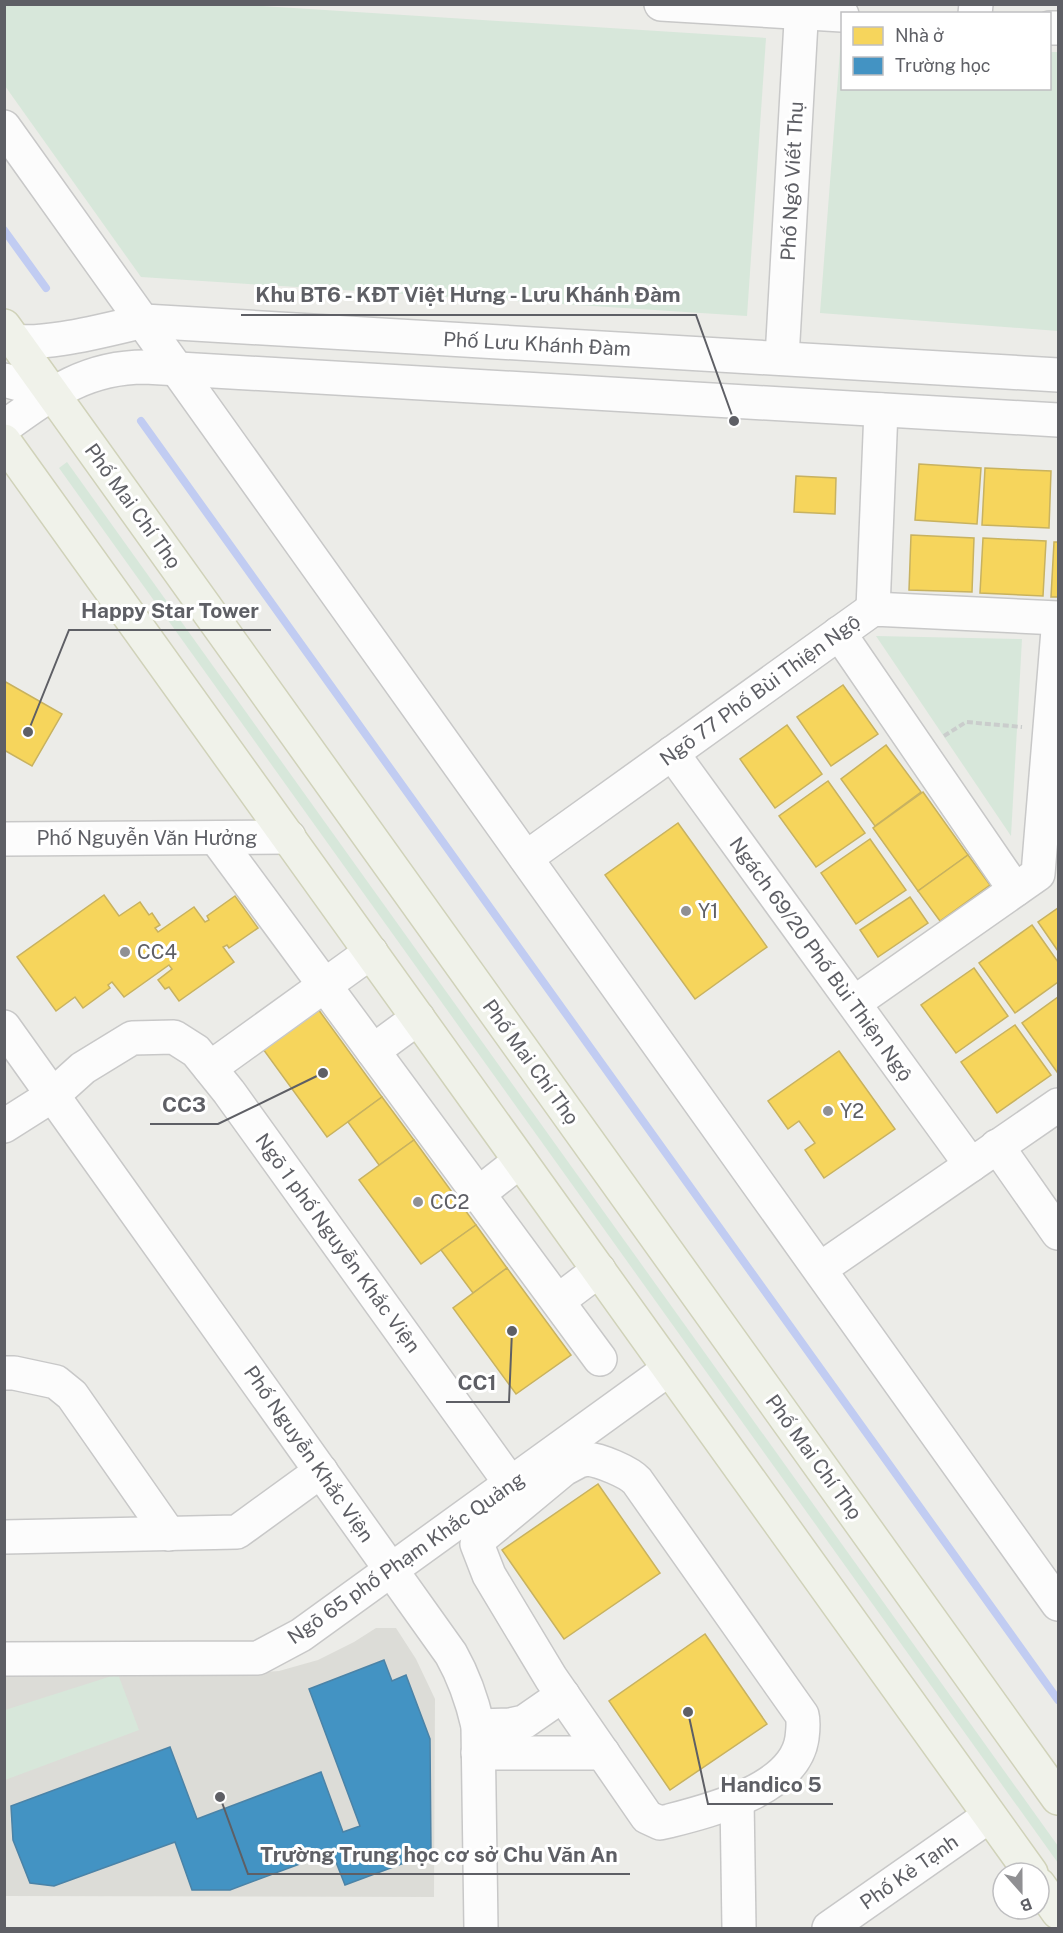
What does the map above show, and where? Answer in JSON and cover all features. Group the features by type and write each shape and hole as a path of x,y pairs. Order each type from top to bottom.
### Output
{"main road":[{"name":"Phố Mai Chí Thọ","path":"8,336 52,393 1059,1798"},
{"path":"4,441 1021,1861"}],"street":[{"path":"661,4 802,9 841,15"},
{"name":"Phố Ngô Viết Thụ","path":"782,358 802,9"},
{"path":"4,127 1059,1604"},
{"name":"Phố Lưu Khánh Đàm","path":"8,336 74,336 144,321 1059,375"},
{"path":"4,374 8,336"},
{"path":"4,427 52,393 82,378 138,367 1059,420"},
{"path":"4,380 52,393"},
{"path":"873,609 881,410"},
{"name":"Ngõ 77 Phố Bùi Thiện Ngộ","path":"526,858 873,609 1059,618"},
{"path":"854,1003 1038,874 1059,630"},
{"path":"839,633 1015,890"},
{"name":"Ngách 69/20 Phố Bùi Thiện Ngộ","path":"672,753 970,1165"},
{"name":"Phố Nguyễn Văn Hưởng","path":"4,839 289,837"},
{"path":"216,838 600,1359"},
{"path":"210,1068 370,952"},
{"path":"373,1051 418,1018"},
{"name":"Phố Nguyễn Khắc Viện","path":"4,1027 451,1653 460,1670 471,1698 478,1740 481,1929"},
{"name":"Ngõ 1 phố Nguyễn Khắc Viện","path":"4,1126 53,1095 83,1068 132,1038 174,1037 196,1052 229,1092 511,1484"},
{"path":"820,1269 1059,1105"},
{"path":"997,1146 1059,1233"},
{"path":"478,1194 520,1161"},
{"path":"558,1301 599,1270"},
{"name":"Ngõ 65 phố Phạm Khắc Quảng","path":"4,1659 258,1658 301,1635 669,1369"},
{"path":"4,1374 14,1373 56,1382 72,1395 169,1534"},
{"path":"592,1460 625,1472 637,1481 802,1715 804,1720 800,1749 792,1761 774,1779 749,1795 660,1823 647,1817 563,1695 489,1575 477,1544 510,1512 564,1469 579,1461 592,1460"},
{"path":"4,1537 237,1532 321,1471"},
{"path":"478,1740 510,1725 524,1722 563,1695"},
{"path":"478,1740 603,1753"},
{"path":"737,1799 739,1929"},
{"name":"Phố Kẻ Tạnh","path":"829,1929 989,1816"}],"path":[{"path":"920,751 966,722 1050,729"}],"shaded area":[{"path":"376,1628 396,1628 416,1659 435,1699 434,1897 5,1896 4,1676 237,1674 279,1671 318,1660"}],"green space":[{"path":"4,5 248,5 766,38 747,316 141,277 5,86"},
{"path":"841,38 841,90 1051,90 1051,52 1058,52 1058,331 820,313"},
{"path":"67,462 1058,1846 1058,1863 59,468"},
{"path":"876,636 1022,639 1011,836"},
{"path":"118,1674 139,1730 5,1780 5,1710"}],"building: Nhà ở":[{"path":"919,464 981,468 977,524 915,520"},
{"path":"985,468 1051,471 1049,528 982,525"},
{"path":"796,476 836,478 835,514 794,512"},
{"path":"911,535 974,538 972,592 909,590"},
{"path":"983,538 1046,541 1043,596 980,593"},
{"path":"1054,542 1058,542 1058,597 1051,597"},
{"path":"4,681 62,714 32,766 4,750"},
{"path":"843,685 878,734 831,766 797,717"},
{"path":"787,725 822,774 775,808 740,759"},
{"path":"886,745 921,792 875,826 841,779"},
{"path":"828,781 865,833 816,867 779,816"},
{"path":"923,792 968,855 918,891 873,828"},
{"name":"Y1","path":"678,823 767,947 695,999 605,875"},
{"path":"870,839 906,890 856,924 821,873"},
{"path":"968,855 990,885 940,921 918,891"},
{"name":"CC4","path":"104,895 119,916 140,902 149,915 152,913 160,925 155,928 158,932 194,907 205,922 209,920 207,916 235,896 258,928 229,948 227,945 223,947 234,962 179,1001 169,987 165,989 158,980 172,969 169,965 124,997 112,982 108,985 110,988 83,1008 75,997 56,1011 17,957"},
{"path":"910,897 928,923 878,957 860,930"},
{"path":"1058,908 1058,951 1038,922"},
{"path":"1032,925 1058,962 1058,982 1015,1013 979,963"},
{"path":"974,968 1008,1016 956,1053 921,1005"},
{"path":"1058,997 1058,1070 1057,1072 1022,1023"},
{"path":"318,1009 382,1097 327,1137 263,1049"},
{"path":"1015,1025 1051,1075 997,1113 961,1062"},
{"name":"Y2","path":"839,1051 895,1129 824,1178 805,1150 815,1143 799,1121 788,1129 768,1101"},
{"path":"382,1097 414,1140 379,1165 348,1122"},
{"name":"CC2","path":"414,1140 476,1225 421,1264 359,1180"},
{"path":"476,1225 507,1268 473,1293 441,1250"},
{"path":"507,1268 571,1355 516,1394 453,1308"},
{"path":"598,1484 660,1573 564,1639 502,1550"},
{"path":"705,1634 767,1724 670,1790 609,1701"}],"building: Trường học":[{"path":"384,1660 392,1681 406,1675 430,1739 431,1853 345,1885 332,1852 230,1890 192,1890 175,1842 54,1886 30,1883 13,1840 11,1806 170,1747 197,1819 321,1772 343,1832 360,1826 309,1689"}],"waterway":[{"path":"4,230 46,288"},
{"path":"141,421 1058,1700"}],"place":[{"name":"Khu BT6 - KĐT Việt Hưng - Lưu Khánh Đàm","path":"734,421"},
{"name":"Happy Star Tower","path":"28,732"},
{"name":"Y1","path":"686,911"},
{"name":"CC4","path":"125,952"},
{"name":"CC3","path":"323,1073"},
{"name":"Y2","path":"828,1111"},
{"name":"CC2","path":"418,1202"},
{"name":"CC1","path":"512,1331"},
{"name":"Handico 5","path":"688,1712"},
{"name":"Trường Trung học cơ sở Chu Văn An","path":"220,1797"}]}
